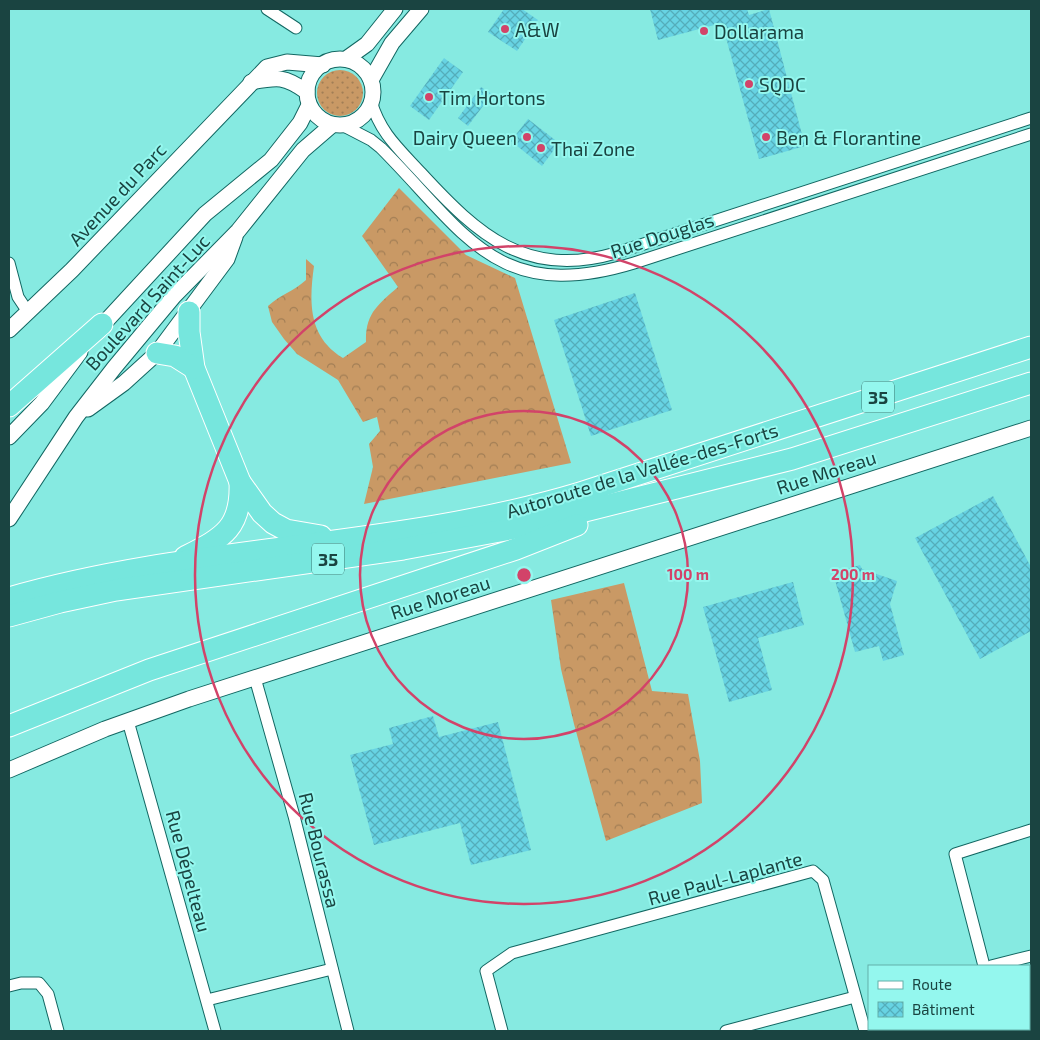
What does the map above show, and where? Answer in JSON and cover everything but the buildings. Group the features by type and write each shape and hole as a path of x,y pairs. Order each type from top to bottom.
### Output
{"highway":[{"path":"189,312 189,332 194,368 240,482 262,513 280,527 301,533 342,540"},
{"path":"9,406 102,324"},
{"name":"Autoroute de la Vallée-des-Forts","path":"9,598 93,577 450,523 566,497 1031,347"},
{"path":"157,353 175,356 194,368"},
{"name":"Autoroute de la Vallée-des-Forts","path":"9,616 116,590 467,538 648,497 844,444 1031,383"},
{"path":"172,564 219,539 231,527 240,507 240,482"},
{"path":"9,726 126,677 516,549 648,497"}],"street":[{"path":"267,9 296,28"},
{"path":"308,98 313,74 323,65 346,59 367,44 395,9"},
{"path":"251,82 279,78 291,81 308,98 317,117 337,125 360,117 371,101 371,80 392,43 421,9"},
{"path":"346,59 362,68 371,80"},
{"name":"Avenue du Parc","path":"9,330 72,270 267,67 279,63 323,65"},
{"name":"Boulevard Saint-Luc","path":"9,437 42,402 102,324 205,214 271,160 294,132 308,98"},
{"name":"Rue Douglas","path":"371,101 382,131 474,227 500,243 524,253 566,260 586,260 616,253 1031,118"},
{"name":"Boulevard Saint-Luc","path":"9,519 76,417 114,368 174,296 238,231 303,150 337,125"},
{"name":"Rue Douglas","path":"337,125 371,140 462,235 488,255 525,270 569,276 602,272 634,264 1031,134"},
{"path":"76,417 124,383 157,353 227,260 238,231"},
{"path":"9,262 18,296 28,312"},
{"name":"Rue Moreau","path":"9,770 128,721 255,678 1031,428"},
{"name":"Rue Bourassa","path":"255,678 294,816 348,1031"},
{"name":"Rue Dépelteau","path":"128,721 215,1031"},
{"path":"984,965 955,854 1031,830"},
{"name":"Rue Paul-Laplante","path":"502,1031 486,971 512,953 813,871 823,880 865,1031"},
{"path":"995,965 1031,956"},
{"path":"207,1000 332,969"},
{"path":"9,986 21,983 39,984 48,994 58,1031"},
{"path":"726,1031 855,996"}],"green space":[{"path":"335,70 345,70 359,80 363,93 359,106 353,112 345,116 335,116 321,106 317,98 317,88 327,74"},
{"path":"399,188 466,255 515,278 571,463 364,504 373,467 369,444 380,431 377,417 363,422 338,380 297,354 284,339 272,322 268,306 306,280 306,259 314,266 312,305 317,329 323,340 343,358 366,342 368,324 374,310 398,287 362,236"},
{"path":"624,583 652,691 688,694 700,761 702,803 606,841 561,669 551,600"}],"place":[{"name":"A&W","path":"505,29"},
{"name":"Dollarama","path":"704,31"},
{"name":"SQDC","path":"749,84"},
{"name":"Tim Hortons","path":"429,97"},
{"name":"Dairy Queen","path":"527,137"},
{"name":"Ben & Florantine","path":"766,137"},
{"name":"Thaï Zone","path":"541,148"}]}
